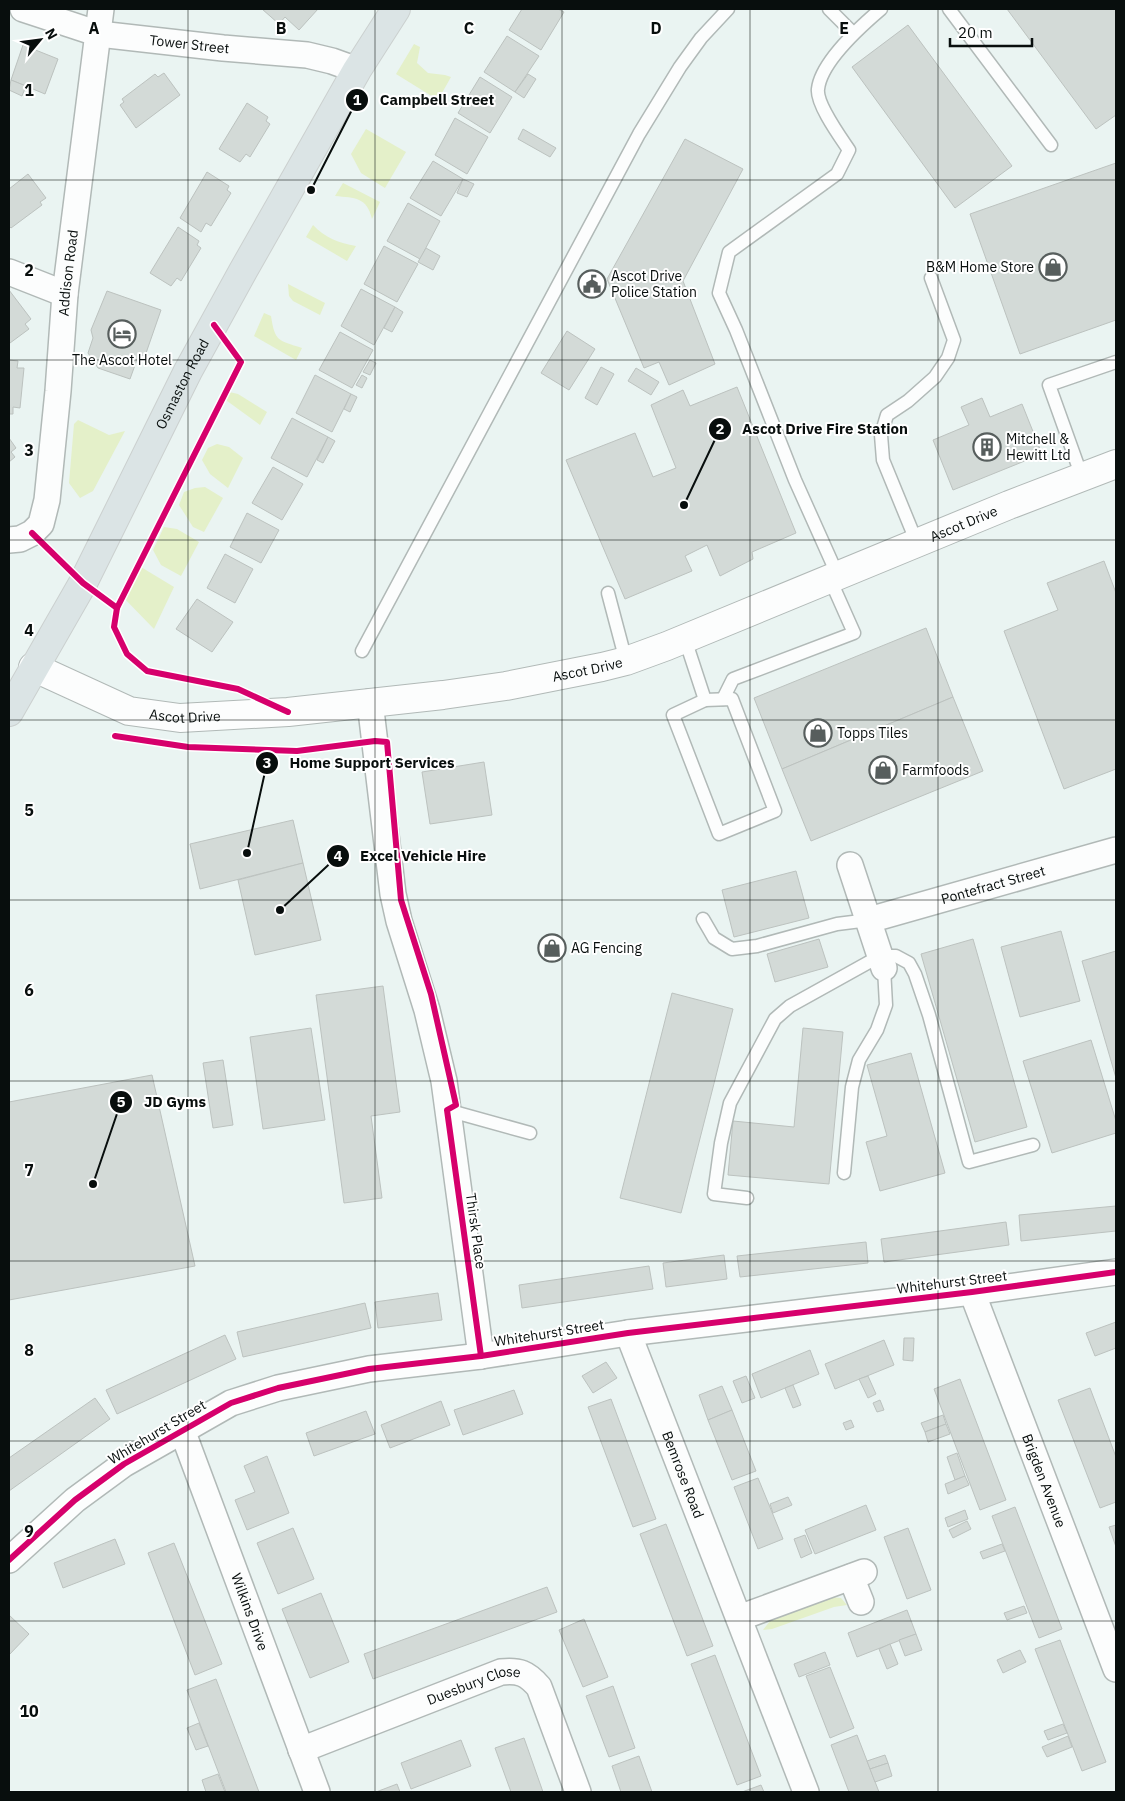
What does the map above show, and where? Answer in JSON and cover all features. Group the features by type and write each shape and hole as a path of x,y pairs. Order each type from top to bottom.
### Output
{"main road":[{"name":"Osmaston Road","path":"9,712 33,667 83,583 196,356 357,70 396,9"}],"street":[{"name":"Tower Street","path":"23,9 99,34 307,55 357,70"},
{"name":"Addison Road","path":"9,540 20,539 32,533 41,524 47,500 58,391 64,294 101,9"},
{"path":"9,272 64,294"},
{"name":"Ascot Drive","path":"33,667 129,711 180,718 288,712 506,686 626,661 685,640 917,542 1116,464"},
{"name":"Thirsk Place","path":"370,702 393,894 399,921 427,1010 444,1081 481,1356"},
{"name":"Pontefract Street","path":"869,920 1116,850"},
{"path":"850,864 882,962"},
{"name":"Whitehurst Street","path":"9,1560 75,1500 124,1464 230,1404 278,1388 369,1369 481,1356 628,1333 972,1292 1116,1272"},
{"name":"Brigden Avenue","path":"972,1292 1116,1670"},
{"name":"Bemrose Road","path":"628,1333 806,1792"},
{"name":"Wilkins Drive","path":"182,1430 317,1792"},
{"path":"739,1618 858,1575 860,1602"},
{"name":"Duesbury Close","path":"301,1750 502,1672 514,1671 531,1677 539,1686 578,1792"}],"lane":[{"path":"362,650 640,134 680,67 701,38 728,9"},
{"path":"829,9 854,33"},
{"path":"723,699 733,679 854,633 736,330 719,293 729,252 837,174 850,150 828,120 817,91 823,72 854,33 881,9"},
{"path":"949,9 1051,145"},
{"path":"917,542 883,460 881,435 887,415 908,401 935,377 948,358 954,340 931,278"},
{"path":"1082,477 1049,385 1116,362"},
{"path":"608,593 626,661"},
{"path":"685,640 705,700"},
{"path":"732,699 775,811 719,834 673,715 705,700 732,699"},
{"path":"703,919 714,938 732,949 757,946 837,924 869,920"},
{"path":"747,1198 714,1194 721,1143 730,1104 776,1019 790,1006 896,956 909,964 915,974 929,1016 969,1162 1033,1146"},
{"path":"844,1174 854,1078 859,1060 876,1030 886,1005 882,962"},
{"path":"447,1110 530,1133"}],"green space":[{"path":"414,44 420,47 417,63 428,73 451,77 438,100 396,74"},
{"path":"366,129 406,152 385,188 361,173 351,154"},
{"path":"343,183 380,202 372,219 367,206 359,200 335,196"},
{"path":"313,225 333,239 356,246 347,261 306,237"},
{"path":"288,284 325,303 320,315 293,301 289,296"},
{"path":"264,313 271,316 274,331 279,339 302,348 296,360 254,336"},
{"path":"225,391 238,394 267,412 260,425 223,398"},
{"path":"78,420 109,435 125,431 93,491 80,498 69,483 74,424"},
{"path":"217,444 229,447 243,458 228,488 210,474 202,460 208,448"},
{"path":"205,487 223,498 204,532 193,527 179,505 184,492"},
{"path":"164,527 177,529 199,542 181,576 161,565 153,550"},
{"path":"136,564 174,587 154,629 121,595"},
{"path":"830,1597 841,1598 847,1605 834,1607 772,1629 763,1630 770,1621"}],"building":[{"path":"262,9 318,9 299,30 285,17 279,24"},
{"path":"522,9 558,9 564,12 541,50 509,30"},
{"path":"1007,9 1116,9 1116,115 1096,129"},
{"path":"908,25 1012,166 955,208 852,67"},
{"path":"507,36 539,56 515,92 484,72"},
{"path":"23,45 58,59 45,94 11,80"},
{"path":"164,73 180,95 136,128 120,105 124,102 122,99 155,74 158,77"},
{"path":"528,74 536,79 524,98 515,92"},
{"path":"480,77 512,97 490,133 458,113"},
{"path":"11,80 26,86 22,96 9,90"},
{"path":"247,103 268,117 266,121 270,124 250,157 246,154 240,162 219,149"},
{"path":"455,118 488,137 467,174 435,155"},
{"path":"523,129 556,148 550,157 518,139"},
{"path":"685,139 743,169 683,281 715,364 669,385 659,362 644,368 607,279"},
{"path":"433,161 463,179 441,216 410,198"},
{"name":"B&M Home Store","path":"1116,163 1116,320 1020,354 970,214"},
{"path":"207,172 229,186 227,190 231,193 211,226 206,223 201,232 180,218"},
{"path":"28,174 46,198 40,202 42,205 11,228 9,226 9,189"},
{"path":"463,179 474,184 467,197 457,193"},
{"path":"408,203 440,221 420,259 387,241"},
{"path":"178,227 199,241 197,245 201,248 181,281 177,278 171,286 150,273"},
{"path":"384,246 418,264 397,302 364,284"},
{"path":"426,248 440,256 433,270 418,262"},
{"path":"361,289 395,307 374,345 341,326"},
{"path":"9,290 31,319 25,324 29,329 10,343 9,341"},
{"name":"The Ascot Hotel","path":"107,291 161,310 145,356 139,354 130,379 98,368 88,353 93,338 91,330"},
{"path":"395,307 403,312 392,332 384,328"},
{"path":"567,331 595,349 569,390 541,373"},
{"path":"340,332 373,350 352,388 319,370"},
{"path":"9,360 18,361 17,368 24,368 20,408 13,407 13,414 9,414"},
{"path":"370,360 376,363 370,375 363,372"},
{"path":"601,367 614,374 597,405 585,398"},
{"path":"636,368 659,382 651,395 628,381"},
{"path":"315,375 351,394 332,432 296,413"},
{"path":"362,375 367,378 362,388 356,385"},
{"path":"737,387 796,533 752,552 753,559 720,576 707,545 685,556 692,571 625,599 566,460 635,433 653,477 676,468 651,405 683,390 690,406"},
{"path":"351,394 357,397 350,412 344,409"},
{"name":"Mitchell & Hewitt Ltd","path":"982,398 990,417 1022,404 1042,454 953,490 933,440 969,425 961,407"},
{"path":"292,418 328,437 307,477 271,458"},
{"path":"328,437 335,441 323,463 317,460"},
{"path":"9,438 16,448 11,452 15,457 9,462"},
{"path":"273,467 303,484 282,520 252,503"},
{"path":"247,513 279,530 261,563 230,547"},
{"path":"225,554 253,569 235,603 207,588"},
{"path":"1104,561 1116,593 1116,769 1064,789 1004,631 1058,610 1047,583"},
{"path":"197,599 233,622 212,652 176,629"},
{"name":"Topps Tiles","path":"926,628 953,697 782,769 754,698"},
{"name":"Farmfoods","path":"953,697 983,771 811,841 782,769"},
{"path":"484,762 492,815 430,824 422,772"},
{"path":"293,820 303,863 200,889 190,844"},
{"path":"303,863 321,940 255,955 238,880"},
{"path":"796,871 809,918 734,937 722,890"},
{"path":"1061,931 1080,1001 1020,1017 1001,947"},
{"path":"819,939 828,967 775,982 767,954"},
{"path":"973,939 1027,1127 975,1142 921,954"},
{"path":"1116,951 1116,1078 1082,961"},
{"path":"383,986 400,1112 371,1116 382,1198 344,1203 316,995"},
{"path":"672,993 733,1009 681,1213 620,1198"},
{"path":"311,1028 325,1120 263,1129 250,1037"},
{"path":"803,1028 843,1032 829,1184 728,1175 733,1121 794,1127"},
{"path":"1091,1040 1116,1121 1116,1133 1052,1153 1023,1061"},
{"path":"911,1053 945,1173 880,1191 866,1142 887,1136 867,1065"},
{"path":"223,1060 233,1125 213,1128 203,1063"},
{"path":"152,1075 195,1266 9,1300 9,1102"},
{"path":"1116,1206 1116,1231 1021,1241 1019,1215"},
{"path":"1006,1222 1009,1245 884,1262 881,1239"},
{"path":"866,1242 868,1263 740,1277 737,1256"},
{"path":"724,1255 727,1279 666,1287 663,1263"},
{"path":"649,1266 653,1289 522,1308 519,1285"},
{"path":"438,1293 442,1320 378,1328 375,1302"},
{"path":"365,1303 371,1328 243,1357 237,1332"},
{"path":"1116,1322 1116,1348 1095,1356 1086,1333"},
{"path":"225,1335 236,1359 117,1414 106,1390"},
{"path":"904,1338 914,1338 913,1361 903,1360"},
{"path":"884,1340 894,1365 835,1389 825,1364"},
{"path":"810,1350 819,1374 761,1398 752,1374"},
{"path":"606,1362 617,1378 593,1393 582,1376"},
{"path":"746,1376 755,1398 742,1403 733,1381"},
{"path":"868,1376 876,1394 868,1398 859,1379"},
{"path":"960,1379 1006,1500 980,1510 934,1389"},
{"path":"793,1385 801,1405 793,1408 785,1388"},
{"path":"722,1386 732,1410 708,1420 699,1395"},
{"path":"1090,1388 1116,1457 1116,1502 1100,1508 1058,1400"},
{"path":"514,1390 523,1414 463,1435 454,1410"},
{"path":"95,1398 110,1419 9,1491 9,1458"},
{"path":"611,1399 656,1519 633,1527 588,1407"},
{"path":"880,1400 884,1410 877,1412 873,1403"},
{"path":"441,1401 450,1425 390,1448 381,1425"},
{"path":"732,1410 756,1471 732,1480 708,1420"},
{"path":"366,1411 375,1434 314,1456 306,1433"},
{"path":"943,1415 946,1424 925,1432 921,1423"},
{"path":"851,1420 854,1427 846,1430 843,1423"},
{"path":"946,1424 950,1434 928,1442 925,1432"},
{"path":"957,1453 965,1476 955,1480 947,1457"},
{"path":"267,1456 289,1513 247,1530 235,1500 255,1492 244,1466"},
{"path":"965,1476 969,1485 948,1494 945,1484"},
{"path":"758,1478 783,1539 758,1549 734,1487"},
{"path":"788,1497 792,1505 773,1513 770,1504"},
{"path":"866,1505 876,1530 815,1554 805,1530"},
{"path":"1015,1507 1062,1629 1039,1638 992,1516"},
{"path":"965,1510 968,1519 948,1527 945,1518"},
{"path":"967,1521 971,1529 953,1538 949,1530"},
{"path":"666,1524 713,1646 687,1656 640,1534"},
{"path":"1116,1525 1116,1547 1109,1527"},
{"path":"293,1528 314,1579 278,1594 257,1543"},
{"path":"908,1528 931,1590 907,1599 884,1537"},
{"path":"805,1535 812,1553 801,1558 794,1539"},
{"path":"115,1539 125,1564 63,1588 54,1563"},
{"path":"174,1543 222,1664 195,1675 148,1553"},
{"path":"1002,1544 1005,1551 983,1559 980,1552"},
{"path":"547,1587 557,1612 373,1679 364,1654"},
{"path":"321,1593 349,1662 310,1678 282,1609"},
{"path":"1024,1606 1027,1613 1007,1620 1004,1613"},
{"path":"907,1610 916,1634 857,1657 848,1633"},
{"path":"9,1615 29,1634 9,1655"},
{"path":"584,1619 608,1677 583,1687 559,1630"},
{"path":"916,1634 922,1650 905,1656 899,1640"},
{"path":"1060,1640 1106,1762 1082,1771 1035,1649"},
{"path":"890,1644 898,1664 887,1669 879,1649"},
{"path":"1020,1650 1026,1662 1003,1673 997,1660"},
{"path":"825,1652 830,1665 799,1677 794,1664"},
{"path":"715,1655 761,1776 737,1785 691,1664"},
{"path":"830,1667 854,1728 830,1738 806,1676"},
{"path":"216,1679 259,1792 226,1792 187,1690"},
{"path":"613,1686 635,1748 609,1757 586,1696"},
{"path":"199,1723 208,1746 196,1750 187,1728"},
{"path":"1063,1724 1067,1733 1048,1740 1044,1731"},
{"path":"857,1735 879,1792 849,1792 831,1745"},
{"path":"1068,1736 1072,1747 1047,1757 1042,1747"},
{"path":"524,1738 543,1792 511,1792 495,1748"},
{"path":"461,1740 471,1766 411,1789 401,1763"},
{"path":"885,1755 888,1763 870,1769 867,1761"},
{"path":"639,1756 652,1792 621,1792 612,1766"},
{"path":"888,1763 892,1776 875,1782 870,1769"},
{"path":"218,1774 225,1792 206,1792 202,1780"},
{"path":"397,1784 400,1792 376,1792"},
{"path":"761,1785 764,1792 742,1792"}],"cycle path":[{"path":"214,325 241,362 117,608 114,627 127,654 147,671 238,689 288,712"},
{"path":"32,533 83,583 117,608"},
{"path":"115,736 188,747 297,751 375,741 387,742 401,900 431,994 456,1105 447,1110 481,1356"},
{"path":"9,1560 75,1500 124,1464 231,1403 278,1388 369,1369 481,1356 628,1333 972,1292 1116,1272"}],"place":[{"name":"Campbell Street","path":"311,190"},
{"name":"B&M Home Store","path":"1053,267"},
{"name":"Ascot Drive Police Station","path":"592,284"},
{"name":"The Ascot Hotel","path":"122,334"},
{"name":"Mitchell & Hewitt Ltd","path":"987,447"},
{"name":"Ascot Drive Fire Station","path":"684,505"},
{"name":"Topps Tiles","path":"818,733"},
{"name":"Farmfoods","path":"883,770"},
{"name":"Home Support Services","path":"247,853"},
{"name":"Excel Vehicle Hire","path":"280,910"},
{"name":"AG Fencing","path":"552,948"},
{"name":"JD Gyms","path":"93,1184"}]}
